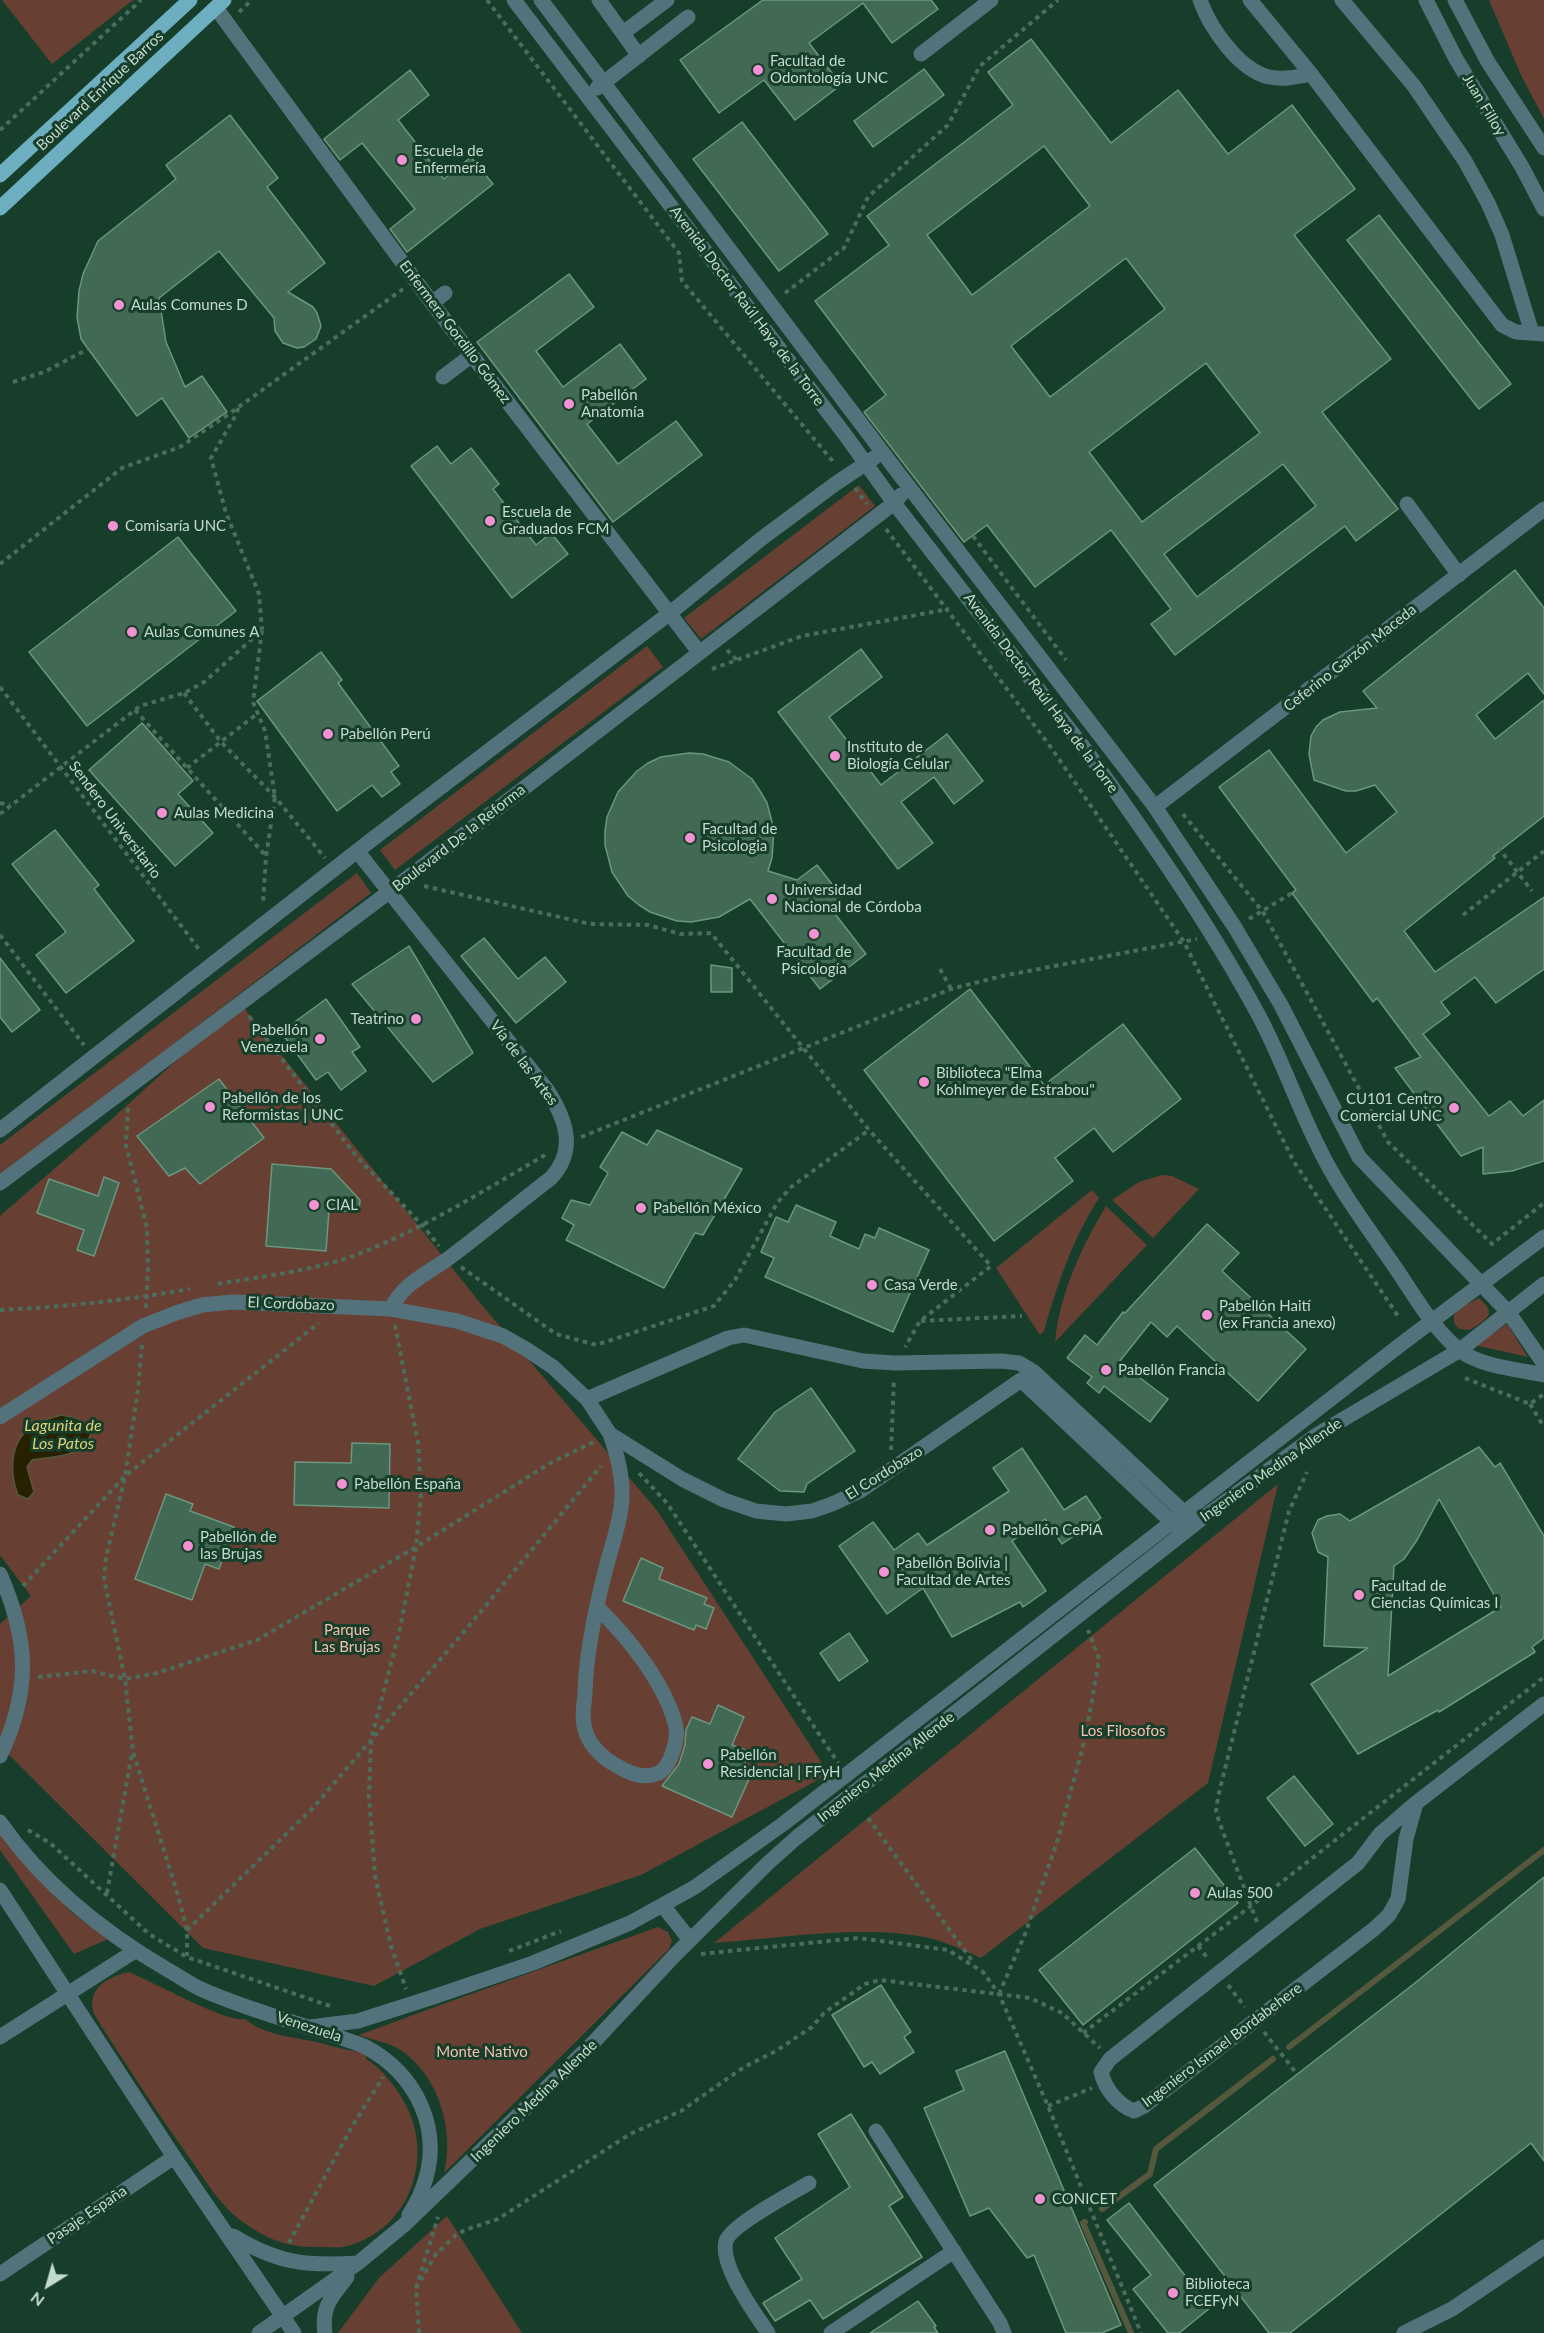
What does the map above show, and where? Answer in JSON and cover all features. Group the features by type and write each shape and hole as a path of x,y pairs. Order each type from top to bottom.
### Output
{"main road":[{"name":"Boulevard Enrique Barros","path":"0,175 190,0"},
{"name":"Boulevard Enrique Barros","path":"0,208 220,4"}],"street":[{"name":"Avenida Doctor Raúl Haya de la Torre","path":"514,0 894,503 1091,757 1172,873 1257,1013 1317,1145 1340,1186 1433,1322 1460,1350 1478,1360 1544,1376"},
{"name":"Avenida Doctor Raúl Haya de la Torre","path":"541,0 885,456 1155,807 1234,926 1281,1005 1359,1157 1509,1312 1544,1364"},
{"path":"623,33 667,0"},
{"path":"921,54 991,0"},
{"path":"1200,0 1211,26 1241,62 1267,76 1284,79 1311,74"},
{"path":"1250,0 1311,74 1502,326 1516,332 1538,334 1502,235 1465,161 1414,86 1342,0"},
{"name":"Juan Filloy","path":"1426,0 1456,59 1522,167 1544,209"},
{"name":"Juan Filloy","path":"1455,0 1488,62 1544,148"},
{"path":"602,1 639,56"},
{"name":"Enfermera Gordillo Gómez","path":"220,4 432,303 699,652"},
{"path":"587,95 688,17"},
{"path":"432,303 445,293"},
{"path":"443,377 472,354"},
{"path":"0,1130 357,851 669,613 770,532 846,477 878,456 885,456"},
{"name":"Boulevard De la Reforma","path":"0,1183 389,892 894,503 902,492 905,481"},
{"path":"1407,504 1459,575"},
{"name":"Ceferino Garzón Maceda","path":"1155,807 1544,509"},
{"name":"Vía de las Artes","path":"357,851 548,1091 559,1109 568,1142"},
{"path":"392,1309 397,1297 408,1284 448,1258 551,1178 561,1164 568,1142"},
{"name":"Ingeniero Medina Allende","path":"310,2027 358,2021 471,1985 620,1928 664,1907 759,1842 1177,1517 1544,1237"},
{"name":"Ingeniero Medina Allende","path":"259,2333 358,2263 404,2225 592,2044 674,1956 796,1838 1196,1523 1315,1436 1460,1350 1544,1284"},
{"name":"El Cordobazo","path":"0,1417 143,1326 202,1305 232,1302 392,1309 457,1321 502,1336 553,1367 587,1399 613,1442 724,1500 756,1511 786,1514 812,1511 860,1491 1028,1376"},
{"path":"587,1399 728,1338 744,1335 863,1361 895,1363 1001,1360 1019,1363 1028,1376 1177,1517 1196,1523"},
{"path":"597,1607 641,1658 657,1683 676,1723 677,1737 670,1759 664,1769 656,1774 636,1774 625,1771 610,1762 596,1749 586,1734 583,1720 585,1676 597,1607 622,1498 621,1476 613,1442"},
{"path":"1177,1517 1183,1533"},
{"path":"0,1574 11,1599 22,1645 24,1678 18,1712 0,1756"},
{"path":"1103,2083 1101,2072 1110,2059 1358,1863 1380,1834 1416,1803 1544,1704"},
{"name":"Ingeniero Ismael Bordabehere","path":"1103,2083 1123,2107 1134,2111 1144,2106 1374,1929 1389,1915 1398,1899 1406,1839 1416,1803"},
{"name":"Venezuela","path":"0,1822 39,1870 74,1905 135,1951 202,1990 364,2046 392,2064 412,2087 424,2112 430,2139 430,2160 422,2190 404,2225"},
{"path":"0,1890 174,2157 294,2333"},
{"path":"664,1907 690,1940"},
{"path":"0,2037 135,1951"},
{"path":"876,2131 1000,2323 1004,2333"},
{"name":"Pasaje España","path":"0,2274 174,2157"},
{"path":"768,2333 731,2272 725,2255 726,2241 734,2228 809,2183"},
{"path":"227,2233 249,2246 292,2262 321,2265 358,2263"},
{"path":"1404,2333 1452,2309 1544,2247"},
{"path":"831,2333 954,2251"},
{"path":"325,2333 323,2318 328,2301 358,2263"}],"path":[{"path":"0,130 141,0"},
{"path":"487,0 679,253 682,281 846,477 949,609 1050,746 1184,942 1294,1162 1398,1316"},
{"path":"785,293 844,248 868,197 948,125 980,66 1058,0"},
{"path":"0,564 122,468 180,447 238,408 415,280"},
{"path":"13,382 44,372 88,349"},
{"path":"238,408 211,458 226,513 259,594 262,630 253,702 265,731 275,797 266,856 261,927"},
{"path":"712,669 802,636 949,609"},
{"path":"0,814 140,706 184,693 204,682 262,630"},
{"name":"Sendero Universitario","path":"0,687 211,966"},
{"path":"184,693 221,742 275,797 335,870"},
{"path":"135,710 266,856"},
{"path":"187,768 257,714"},
{"path":"0,803 11,805"},
{"path":"1498,847 1532,891"},
{"path":"1463,915 1544,850"},
{"path":"403,881 590,924 648,925 680,934 711,933 869,1130 991,1266 920,1321 895,1363 890,1471"},
{"path":"1234,926 1263,912 1292,893"},
{"path":"0,936 94,1057"},
{"path":"207,1286 301,1270 354,1255 423,1226 568,1142 951,989 1002,976 1184,942"},
{"path":"940,969 951,989"},
{"path":"240,1003 357,1157 423,1226 448,1258 556,1334 596,1345 714,1306 735,1280 777,1203 791,1187 869,1130"},
{"path":"128,1086 126,1145 147,1228 148,1296 138,1390 125,1476 106,1558 104,1579 125,1679 133,1752 187,1930 187,1957"},
{"path":"1492,1244 1544,1203"},
{"path":"0,1310 33,1309 148,1296 195,1288"},
{"path":"11,1599 125,1476 340,1306"},
{"path":"392,1309 418,1443 421,1494 416,1547 399,1633 371,1740 369,1796 375,1876 391,1946 406,1989"},
{"path":"920,1321 1022,1316"},
{"path":"1464,1378 1530,1404 1544,1427"},
{"path":"1530,1404 1544,1394"},
{"path":"24,1678 92,1671 125,1679 157,1673 257,1640 416,1547 552,1462 613,1442"},
{"path":"187,1930 299,1823 468,1627 613,1442"},
{"path":"637,1472 667,1503 846,1775"},
{"path":"1264,1939 1216,1812 1289,1511 1307,1472"},
{"path":"999,1994 1025,1934 1058,1839 1086,1735 1100,1659 1081,1613"},
{"path":"1083,2032 1251,1906 1544,1677"},
{"path":"107,1894 133,1752"},
{"path":"868,1818 975,1965"},
{"path":"19,1826 50,1843 149,1935 187,1957 332,2007"},
{"path":"500,1954 567,1929"},
{"path":"674,1956 858,1938 948,1950 975,1965 999,1994 1048,2106 1141,2333"},
{"path":"416,2288 436,2254 456,2235 498,2219 630,2134 681,2111 744,2067 776,2051 812,2027 824,2013 865,1984 880,1980 1030,1998 1062,2013 1110,2059"},
{"path":"397,1993 416,1986"},
{"path":"281,2259 350,2130 372,2092 392,2064"},
{"path":"1048,2106 1103,2083"},
{"path":"419,2333 416,2288 440,2211"}],"green space":[{"path":"2,0 133,0 52,64"},
{"path":"1489,0 1544,0 1544,119 1521,75"},
{"path":"859,485 875,506 701,639 684,618"},
{"path":"647,646 663,667 395,870 380,850"},
{"path":"357,873 371,893 0,1177 0,1145"},
{"name":"Parque Las Brujas","path":"240,1003 481,1304 656,1509 829,1774 641,1875 480,1929 374,1986 203,1948 0,1746 0,1624 31,1596 0,1555 0,1216"},
{"path":"1162,1175 1172,1176 1199,1189 1153,1238 1112,1200 1139,1182"},
{"path":"1092,1190 1099,1198 1081,1229 1060,1279 1044,1331 1040,1335 996,1268"},
{"path":"1106,1206 1147,1245 1055,1342 1062,1306 1073,1271"},
{"path":"1479,1298 1488,1308 1488,1316 1470,1330 1459,1329 1454,1323 1454,1315 1462,1307"},
{"path":"1507,1324 1528,1357 1475,1345"},
{"name":"Los Filosofos","path":"1278,1484 1208,1783 981,1958 925,1937 874,1932 847,1932 714,1943"},
{"path":"0,1829 16,1852 71,1912 108,1939 74,1954 0,1850"},
{"name":"Monte Nativo","path":"658,1927 668,1932 672,1941 669,1949 444,2173 447,2156 445,2121 433,2088 424,2073 399,2049 359,2035"},
{"path":"129,1972 223,2015 245,2019 261,2029 366,2053 366,2059 385,2075 400,2095 411,2117 417,2141 417,2164 412,2187 401,2207 386,2225 367,2238 343,2247 312,2247 280,2242 270,2238 232,2214 213,2192 168,2127 94,2014 92,2002 97,1988 108,1979"},
{"path":"447,2216 522,2333 338,2333 379,2278"}],"water":[{"name":"Lagunita de Los Patos","path":"61,1415 86,1424 92,1431 88,1440 76,1451 68,1454 32,1460 27,1467 34,1492 28,1499 18,1495 13,1476 13,1457 20,1439 34,1425"}],"building":[{"name":"Facultad de Odontología UNC","path":"763,0 931,0 938,9 892,43 863,3 809,43 841,85 795,120 764,80 719,113 680,60"},
{"path":"1031,39 1111,143 1178,90 1228,154 1292,105 1355,189 1294,235 1391,359 1322,412 1398,509 1356,541 1345,526 1175,655 1151,624 1171,609 1111,530 1035,587 987,525 964,542 864,412 886,395 815,301 889,245 867,216 1013,105 988,72","holes":["1044,146 1090,206 972,295 927,235","1126,258 1165,309 1050,397 1011,346","1206,363 1260,433 1142,522 1089,452","1283,464 1316,506 1197,597 1164,554"]},
{"path":"924,69 944,95 873,147 854,121"},
{"name":"Escuela de Enfermería","path":"410,70 429,95 398,120 444,179 471,157 493,184 407,252 390,229 415,209 362,143 340,160 324,139"},
{"path":"230,115 278,178 267,187 325,263 288,292 313,307 321,326 316,339 304,347 297,348 283,343 275,331 274,318 219,251 159,298 166,342 185,387 202,376 227,412 189,438 162,398 137,416 81,339 77,317 79,291 83,274 98,241 176,179 166,165"},
{"path":"742,122 828,234 779,271 693,159"},
{"path":"1379,215 1511,384 1479,409 1347,240"},
{"name":"Pabellón Anatomía","path":"569,274 594,307 536,351 563,387 620,344 646,379 587,424 618,464 676,421 702,455 613,522 477,342"},
{"name":"Escuela de Graduados FCM","path":"437,446 451,464 471,448 499,484 493,489 536,545 551,533 568,554 512,598 411,466"},
{"name":"Aulas Comunes A","path":"178,537 236,611 87,726 29,652"},
{"path":"1515,570 1544,608 1544,694 1528,673 1476,715 1495,739 1544,700 1544,816 1404,931 1435,972 1544,897 1544,969 1496,1003 1475,977 1441,1002 1450,1014 1423,1034 1489,1116 1510,1101 1523,1116 1544,1100 1544,1161 1512,1171 1483,1174 1483,1147 1461,1156 1395,1068 1421,1057 1377,998 1373,1002 1292,893 1296,890 1219,787 1269,750 1346,853 1397,812 1375,785 1356,791 1346,791 1314,780 1309,754 1311,736 1316,727 1323,720 1340,712 1377,708 1363,691"},
{"name":"Instituto de Biología Celular","path":"861,649 882,677 829,717 881,785 947,734 983,781 954,804 934,777 901,802 933,843 898,869 778,712"},
{"name":"Pabellón Perú","path":"321,652 342,680 338,683 399,766 391,772 400,784 382,797 372,785 337,811 257,701"},
{"name":"Aulas Medicina","path":"142,723 193,781 178,794 213,833 175,866 89,770"},
{"name":"Facultad de Psicologia","path":"689,753 703,754 729,762 752,779 767,803 774,830 772,858 768,871 797,880 817,865 842,897 829,906 866,954 820,989 750,899 719,917 691,922 677,921 650,912 639,905 628,896 612,872 605,845 605,831 607,817 618,792 637,771 648,763 661,757"},
{"path":"55,830 99,885 94,889 134,941 66,993 36,955 66,932 12,864"},
{"path":"484,938 518,979 545,957 566,982 516,1023 461,956"},
{"name":"Teatrino","path":"409,946 473,1053 433,1082 352,984"},
{"path":"0,958 40,1010 12,1032 0,1017"},
{"path":"711,965 732,968 732,992 711,992"},
{"path":"970,989 1044,1085 1123,1024 1181,1099 1113,1152 1094,1128 1055,1158 1073,1181 994,1241 864,1070"},
{"name":"Pabellón Venezuela","path":"326,999 360,1047 352,1052 366,1071 341,1090 328,1072 316,1080 281,1032"},
{"name":"Pabellón de los Reformistas | UNC","path":"219,1079 264,1138 200,1184 185,1168 169,1176 137,1136"},
{"name":"Pabellón México","path":"657,1130 742,1169 703,1235 695,1233 664,1288 566,1240 574,1225 562,1218 571,1200 590,1205 608,1173 600,1167 622,1132 647,1145"},
{"name":"CIAL","path":"272,1164 331,1169 360,1200 359,1212 329,1210 326,1251 266,1246"},
{"path":"104,1177 119,1183 94,1256 77,1250 84,1230 37,1213 49,1179 98,1196"},
{"name":"Casa Verde","path":"796,1205 836,1222 830,1236 859,1249 865,1234 875,1238 879,1228 929,1250 893,1332 765,1277 774,1258 761,1252 776,1217 788,1222"},
{"name":"Pabellón Haití (ex Francia anexo)","path":"1207,1224 1239,1253 1222,1271 1306,1349 1258,1401 1177,1326 1167,1337 1151,1322 1119,1362 1168,1399 1150,1422 1104,1386 1099,1393 1087,1383 1092,1377 1067,1358 1085,1335 1097,1345 1123,1312 1125,1313"},
{"path":"811,1388 855,1451 807,1484 804,1492 780,1491 738,1459 775,1412"},
{"name":"Pabellón España","path":"352,1443 390,1444 389,1508 294,1505 295,1462 351,1463"},
{"name":"Facultad de Ciencias Químicas I","path":"1479,1447 1495,1467 1500,1463 1544,1536 1544,1638 1532,1647 1535,1652 1439,1712 1438,1710 1358,1754 1311,1684 1368,1648 1324,1646 1328,1557 1318,1552 1312,1533 1318,1520 1327,1516 1340,1514 1350,1521","holes":["1439,1499 1501,1607 1388,1676 1394,1566 1404,1559 1417,1540"]},
{"path":"1022,1448 1064,1510 1086,1496 1101,1518 1062,1544 1045,1519 1012,1541 1046,1591 1023,1607 1020,1602 952,1637 923,1588 887,1614 839,1546 873,1522 894,1550 918,1533 927,1545 1009,1491 993,1468"},
{"name":"Pabellón de las Brujas","path":"166,1494 193,1504 190,1511 234,1527 219,1569 205,1564 192,1600 135,1579"},
{"path":"641,1558 663,1568 659,1579 707,1598 704,1604 714,1608 706,1629 696,1625 694,1630 623,1601"},
{"path":"849,1633 868,1661 839,1681 820,1653"},
{"name":"Pabellón Residencial | FFyH","path":"718,1705 744,1717 732,1745 750,1752 740,1776 749,1779 732,1817 662,1786 679,1764 685,1745 686,1730 692,1717 710,1724"},
{"path":"1294,1776 1333,1824 1305,1846 1267,1798"},
{"path":"1195,1848 1238,1903 1083,2025 1039,1970"},
{"path":"1544,1877 1544,2161 1531,2143 1290,2333 1269,2333 1154,2185 1415,1983"},
{"path":"881,1985 911,2032 904,2037 914,2052 880,2074 872,2062 864,2067 832,2015"},
{"name":"CONICET","path":"1005,2051 1121,2325 1102,2333 1066,2333 1034,2255 1027,2258 989,2208 970,2216 924,2108 964,2090 956,2071"},
{"path":"851,2114 903,2197 889,2206 922,2257 823,2319 810,2300 775,2321 763,2303 802,2279 775,2238 850,2187 818,2134"},
{"path":"1129,2203 1210,2308 1179,2333 1168,2333 1133,2289 1151,2275 1107,2220"},
{"path":"918,2301 936,2326 934,2327 938,2333 870,2333"}],"waterway":[{"path":"1289,2047 1544,1850"},
{"path":"1102,2209 1150,2174 1156,2149 1273,2059"},
{"path":"1085,2222 1083,2223 1131,2333"}],"place":[{"name":"Facultad de Odontología UNC","path":"758,70"},
{"name":"Escuela de Enfermería","path":"402,160"},
{"name":"Aulas Comunes D","path":"119,305"},
{"name":"Pabellón Anatomía","path":"569,404"},
{"name":"Escuela de Graduados FCM","path":"490,521"},
{"name":"Comisaría UNC","path":"113,526"},
{"name":"Aulas Comunes A","path":"132,632"},
{"name":"Pabellón Perú","path":"328,734"},
{"name":"Instituto de Biología Celular","path":"835,756"},
{"name":"Aulas Medicina","path":"162,813"},
{"name":"Facultad de Psicologia","path":"690,838"},
{"name":"Universidad Nacional de Córdoba","path":"772,899"},
{"name":"Facultad de Psicología","path":"814,934"},
{"name":"Teatrino","path":"416,1019"},
{"name":"Pabellón Venezuela","path":"320,1039"},
{"name":"Biblioteca \"Elma Kohlmeyer de Estrabou\"","path":"924,1082"},
{"name":"Pabellón de los Reformistas | UNC","path":"210,1107"},
{"name":"CU101 Centro Comercial UNC","path":"1454,1108"},
{"name":"CIAL","path":"314,1205"},
{"name":"Pabellón México","path":"641,1208"},
{"name":"Casa Verde","path":"872,1285"},
{"name":"Pabellón Haití (ex Francia anexo)","path":"1207,1315"},
{"name":"Pabellón Francia","path":"1106,1370"},
{"name":"Pabellón España","path":"342,1484"},
{"name":"Pabellón CePiA","path":"990,1530"},
{"name":"Pabellón de las Brujas","path":"188,1546"},
{"name":"Pabellón Bolivia | Facultad de Artes","path":"884,1572"},
{"name":"Facultad de Ciencias Químicas I","path":"1359,1595"},
{"name":"Pabellón Residencial | FFyH","path":"708,1764"},
{"name":"Aulas 500","path":"1195,1893"},
{"name":"CONICET","path":"1040,2199"},
{"name":"Biblioteca FCEFyN","path":"1173,2293"}]}
